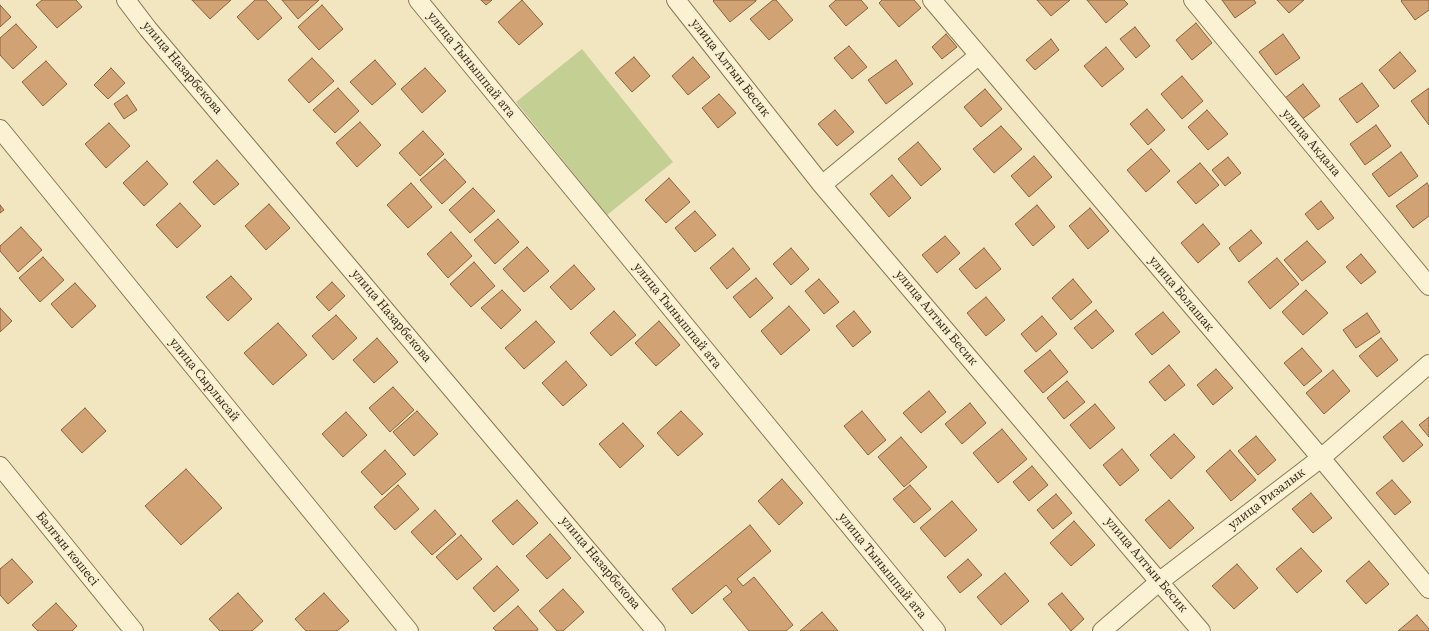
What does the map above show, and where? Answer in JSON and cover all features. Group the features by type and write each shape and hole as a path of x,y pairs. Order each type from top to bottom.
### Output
{"street":[{"name":"улица Назарбекова","path":"126,0 153,35 656,631"},
{"name":"улица Тынышпай ата","path":"418,0 936,631"},
{"name":"улица Алтын Бесик","path":"676,0 822,185 1202,631"},
{"name":"улица Болашак","path":"932,0 1321,458 1429,589"},
{"name":"улица Акдала","path":"1193,0 1429,286"},
{"path":"822,185 978,56"},
{"name":"улица Сырлысай","path":"0,129 409,631"},
{"name":"улица Ризалык","path":"1102,631 1160,581 1321,458 1429,364"},
{"name":"Балғын көшесі","path":"0,466 134,631"}],"green space":[{"path":"582,49 673,162 607,215 516,102"}],"building":[{"path":"42,0 76,0 82,7 57,28 36,5"},
{"path":"192,0 231,0 210,19"},
{"path":"255,0 266,0 282,18 258,40 237,17"},
{"path":"282,0 319,0 298,19"},
{"path":"481,0 492,0 486,5"},
{"path":"522,0 543,24 519,45 498,22"},
{"path":"773,0 776,0 793,20 769,40 750,19"},
{"path":"836,0 861,0 868,8 846,26 829,6"},
{"path":"882,0 914,0 921,8 899,27 879,3"},
{"path":"1037,0 1070,0 1051,16"},
{"path":"1087,0 1124,0 1128,4 1106,23"},
{"path":"1222,0 1254,0 1256,3 1235,18"},
{"path":"1277,0 1304,0 1289,13"},
{"path":"1429,0 1429,10 1415,20 1401,1"},
{"path":"713,1 756,1 730,22"},
{"path":"0,5 11,17 0,27"},
{"path":"322,5 343,29 319,50 298,27"},
{"path":"1196,23 1212,43 1192,60 1176,40"},
{"path":"16,24 37,47 13,69 0,55 0,38"},
{"path":"1135,27 1150,46 1136,58 1120,39"},
{"path":"946,34 957,47 942,59 932,47"},
{"path":"1283,34 1300,58 1276,75 1259,52"},
{"path":"1051,39 1059,50 1035,70 1026,60"},
{"path":"849,46 867,67 852,79 834,58"},
{"path":"1106,47 1124,69 1102,87 1084,66"},
{"path":"1400,52 1416,71 1394,89 1379,70"},
{"path":"634,57 650,76 632,92 615,73"},
{"path":"693,57 710,77 688,95 672,76"},
{"path":"312,58 334,81 309,103 288,80"},
{"path":"375,60 396,84 372,105 350,82"},
{"path":"896,60 913,84 886,104 868,80"},
{"path":"46,61 67,84 43,106 22,82"},
{"path":"111,68 125,83 108,99 94,85"},
{"path":"425,68 446,91 422,113 401,89"},
{"path":"1182,76 1203,101 1182,119 1161,94"},
{"path":"1362,83 1379,106 1357,123 1339,99"},
{"path":"1303,84 1320,106 1301,120 1285,98"},
{"path":"338,88 359,111 335,133 313,110"},
{"path":"1429,88 1429,125 1411,101"},
{"path":"985,89 1002,109 981,127 964,107"},
{"path":"719,94 736,113 718,128 702,108"},
{"path":"127,95 137,110 124,119 114,104"},
{"path":"1147,109 1165,130 1148,145 1130,124"},
{"path":"835,110 854,132 837,146 818,124"},
{"path":"1207,110 1228,134 1208,150 1188,127"},
{"path":"360,122 381,145 357,167 336,143"},
{"path":"109,123 130,146 106,168 85,144"},
{"path":"1376,125 1391,146 1365,165 1350,144"},
{"path":"1001,126 1022,149 994,173 973,149"},
{"path":"423,131 444,154 420,176 399,153"},
{"path":"918,142 941,169 921,186 898,159"},
{"path":"1151,149 1170,171 1146,192 1127,170"},
{"path":"1401,152 1418,176 1389,197 1372,174"},
{"path":"1034,156 1052,177 1029,197 1011,176"},
{"path":"1228,157 1241,173 1225,186 1212,170"},
{"path":"445,159 466,182 442,204 420,180"},
{"path":"217,160 239,184 214,205 193,182"},
{"path":"147,161 168,184 144,206 123,183"},
{"path":"1200,163 1219,185 1196,204 1177,182"},
{"path":"892,175 911,198 889,217 870,194"},
{"path":"669,178 690,202 666,223 645,200"},
{"path":"411,183 432,207 408,228 387,205"},
{"path":"1427,183 1429,186 1429,216 1413,228 1396,206"},
{"path":"473,188 495,211 470,233 449,210"},
{"path":"1321,201 1334,218 1318,230 1305,214"},
{"path":"180,203 201,226 177,248 156,225"},
{"path":"269,204 290,228 266,250 245,226"},
{"path":"0,205 4,210 0,213"},
{"path":"1037,205 1055,227 1033,246 1015,224"},
{"path":"1090,208 1109,231 1088,249 1069,226"},
{"path":"695,211 716,235 695,252 675,228"},
{"path":"498,219 519,242 495,264 474,240"},
{"path":"1203,224 1220,244 1198,263 1181,243"},
{"path":"21,227 42,250 18,272 0,251 0,246"},
{"path":"1251,230 1262,243 1239,262 1229,248"},
{"path":"451,232 472,256 448,278 427,254"},
{"path":"945,236 960,253 937,273 922,255"},
{"path":"1307,241 1326,262 1302,281 1284,260"},
{"path":"527,247 549,271 524,292 503,269"},
{"path":"733,248 750,269 727,289 710,268"},
{"path":"791,248 809,269 791,285 773,264"},
{"path":"984,248 1001,269 976,289 959,269"},
{"path":"1361,254 1376,272 1361,284 1346,267"},
{"path":"43,257 64,280 40,302 19,278"},
{"path":"1277,258 1299,284 1270,309 1248,282"},
{"path":"474,262 495,286 471,307 450,284"},
{"path":"574,265 595,289 571,310 550,287"},
{"path":"231,276 252,299 228,321 206,297"},
{"path":"756,278 773,298 750,318 733,297"},
{"path":"819,279 839,302 824,314 805,291"},
{"path":"1073,279 1092,302 1071,320 1052,298"},
{"path":"332,282 345,296 329,311 316,297"},
{"path":"75,283 96,306 72,328 51,304"},
{"path":"502,290 521,310 501,329 481,308"},
{"path":"1306,290 1328,313 1303,335 1282,312"},
{"path":"986,297 1005,320 986,336 967,313"},
{"path":"789,306 810,330 781,355 761,331"},
{"path":"0,308 12,321 0,332"},
{"path":"1096,310 1114,331 1092,349 1074,328"},
{"path":"614,311 636,335 611,356 590,333"},
{"path":"854,311 871,332 853,347 836,326"},
{"path":"1163,312 1180,332 1152,355 1135,334"},
{"path":"1367,313 1380,332 1356,348 1343,330"},
{"path":"336,315 357,338 333,360 312,336"},
{"path":"1042,316 1057,334 1036,352 1021,334"},
{"path":"536,321 555,342 524,369 505,348"},
{"path":"659,321 680,345 656,366 635,343"},
{"path":"278,323 307,355 273,385 244,353"},
{"path":"377,338 398,362 374,383 353,360"},
{"path":"1381,338 1398,360 1377,377 1359,356"},
{"path":"1302,348 1322,371 1304,386 1284,363"},
{"path":"1050,350 1068,372 1043,393 1024,371"},
{"path":"566,361 587,385 563,406 542,383"},
{"path":"1169,365 1185,385 1165,401 1149,382"},
{"path":"1216,369 1233,388 1213,405 1197,385"},
{"path":"1333,370 1350,391 1324,414 1306,393"},
{"path":"1067,381 1085,402 1064,419 1047,398"},
{"path":"393,387 414,410 390,432 369,408"},
{"path":"929,391 946,412 921,433 903,413"},
{"path":"970,403 986,423 962,444 945,424"},
{"path":"1095,404 1115,428 1090,449 1070,425"},
{"path":"85,408 106,431 82,453 61,430"},
{"path":"417,411 438,434 414,456 393,432"},
{"path":"681,411 703,434 678,456 657,433"},
{"path":"862,411 886,440 868,455 844,426"},
{"path":"346,412 367,435 343,457 322,434"},
{"path":"1429,417 1429,437 1419,425"},
{"path":"1402,421 1423,445 1403,462 1383,437"},
{"path":"623,423 644,446 620,468 599,444"},
{"path":"1002,429 1027,459 998,483 973,453"},
{"path":"1174,434 1195,457 1171,479 1150,455"},
{"path":"1256,436 1276,460 1258,475 1238,451"},
{"path":"901,437 927,467 904,487 878,457"},
{"path":"1122,449 1139,470 1120,486 1103,465"},
{"path":"385,450 406,474 382,495 361,472"},
{"path":"1230,450 1256,480 1231,501 1206,471"},
{"path":"1032,466 1048,485 1029,501 1013,482"},
{"path":"186,469 222,508 181,545 145,506"},
{"path":"782,479 803,503 779,525 758,501"},
{"path":"1392,480 1411,502 1395,515 1376,493"},
{"path":"398,485 419,509 395,530 374,507"},
{"path":"910,485 931,509 914,523 893,499"},
{"path":"1311,493 1332,518 1313,533 1292,509"},
{"path":"1056,494 1072,513 1053,529 1037,510"},
{"path":"517,500 538,523 513,545 492,521"},
{"path":"1169,500 1194,528 1170,549 1145,520"},
{"path":"952,501 977,530 945,557 920,528"},
{"path":"435,510 456,534 432,555 411,532"},
{"path":"1074,521 1095,545 1071,566 1050,543"},
{"path":"750,525 771,551 737,579 743,586 754,577 793,625 786,631 749,631 723,599 732,592 726,585 692,614 672,589"},
{"path":"550,534 571,558 547,579 526,556"},
{"path":"461,535 482,559 457,580 436,557"},
{"path":"1301,548 1322,571 1297,593 1276,569"},
{"path":"12,559 33,582 8,604 0,595 0,569"},
{"path":"968,559 982,575 960,593 947,577"},
{"path":"1369,561 1389,584 1366,604 1346,581"},
{"path":"1237,564 1258,588 1234,609 1212,586"},
{"path":"497,566 519,590 494,612 473,588"},
{"path":"1005,573 1029,601 1001,625 977,597"},
{"path":"563,589 584,612 563,631 557,631 539,611"},
{"path":"238,593 263,621 252,631 220,631 209,619"},
{"path":"324,593 349,621 337,631 306,631 295,619"},
{"path":"1062,593 1084,619 1071,631 1048,604"},
{"path":"56,603 77,626 72,631 38,631 32,625"},
{"path":"518,606 538,629 537,631 496,631 493,628"},
{"path":"822,612 838,631 800,631"},
{"path":"1417,615 1429,631 1398,631"}]}
